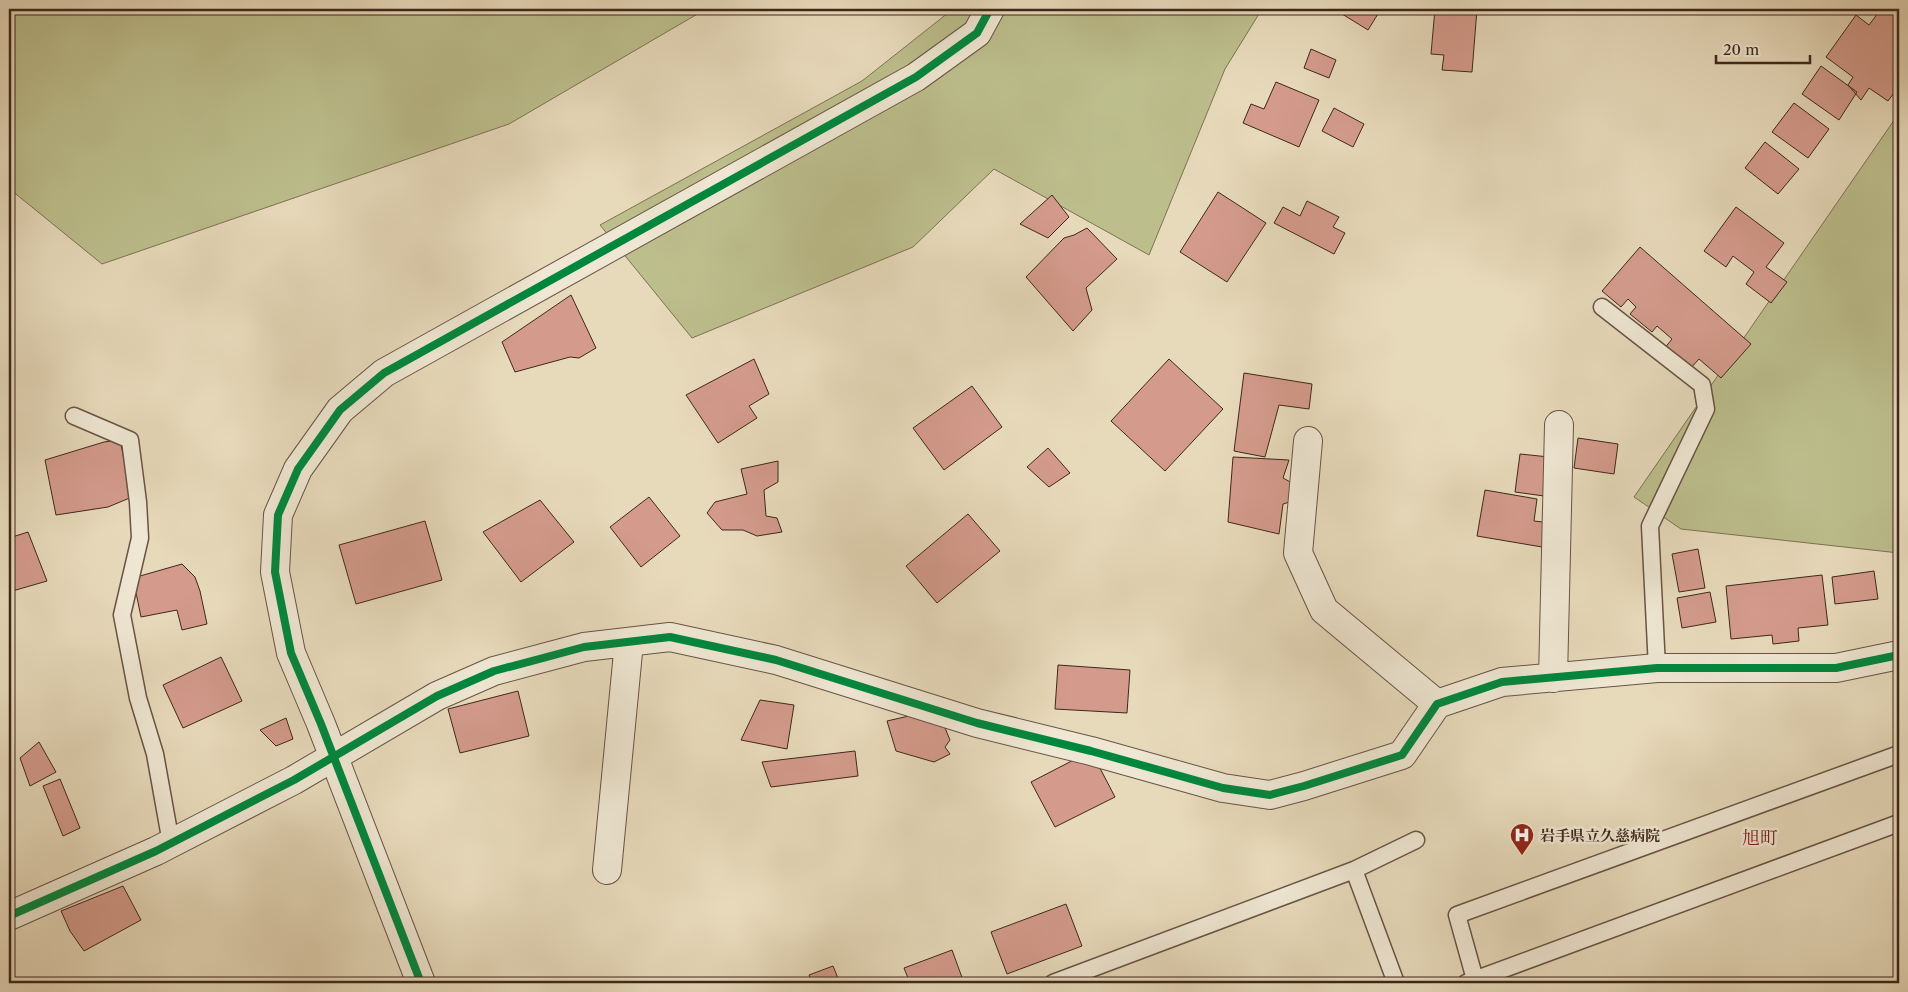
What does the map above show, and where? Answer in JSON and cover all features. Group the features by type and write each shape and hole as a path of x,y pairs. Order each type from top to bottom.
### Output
{"street":[{"path":"421,983 291,653 275,572 278,515 298,469 340,410 384,373 916,77 977,33 990,9"},
{"path":"1553,678 1560,425"},
{"path":"1308,441 1298,553 1324,610 1437,704"},
{"path":"9,916 171,843 294,780 437,696 494,672 584,647 670,637 776,660 977,723 1091,751 1223,788 1270,795 1402,754 1437,704 1502,682 1657,668 1836,668 1899,656"},
{"path":"607,870 629,642"}],"lane":[{"path":"1602,307 1702,385 1706,409 1650,526 1657,668"},
{"path":"74,416 130,440 138,502 140,538 122,615 138,698 155,754 171,843"},
{"path":"1899,754 1457,915 1472,982 1899,823"},
{"path":"1052,983 1354,870 1416,840"},
{"path":"1354,870 1396,983"}],"green space":[{"path":"9,9 706,9 509,124 102,264 11,190 9,193"},
{"path":"953,9 1262,9 1225,69 1149,255 994,169 913,247 692,338 600,225 862,81"},
{"path":"1899,113 1899,553 1681,529 1634,497"}],"building":[{"path":"1334,9 1381,9 1368,30"},
{"path":"1435,9 1477,9 1472,72 1442,70 1444,55 1431,54"},
{"path":"1881,9 1899,9 1899,86 1888,101 1869,88 1861,100 1848,85 1853,77 1826,57 1856,15 1869,25"},
{"path":"1311,49 1336,60 1329,78 1304,68"},
{"path":"1821,66 1857,92 1839,120 1802,94"},
{"path":"1276,82 1319,100 1299,147 1243,123 1251,104 1264,109"},
{"path":"1794,103 1829,129 1808,158 1772,132"},
{"path":"1334,108 1364,124 1353,147 1322,131"},
{"path":"1765,142 1799,169 1778,194 1745,168"},
{"path":"1218,192 1266,223 1227,282 1180,252"},
{"path":"1052,195 1069,217 1048,238 1020,224"},
{"path":"1307,201 1339,217 1333,227 1345,233 1334,254 1274,223 1283,207 1300,216"},
{"path":"1736,207 1784,243 1766,267 1787,282 1771,303 1746,284 1754,272 1733,256 1726,267 1704,251"},
{"path":"1087,228 1117,259 1086,288 1092,310 1073,331 1026,277 1064,238"},
{"path":"1640,247 1751,344 1721,378 1699,359 1689,370 1664,349 1672,339 1657,326 1652,332 1630,314 1636,307 1628,299 1621,307 1602,291"},
{"path":"571,295 596,348 579,358 570,357 515,372 502,342"},
{"path":"754,359 769,394 749,406 757,418 718,443 686,395"},
{"path":"1169,359 1223,409 1165,471 1111,421"},
{"path":"1244,373 1312,384 1309,409 1279,405 1265,457 1234,451"},
{"path":"972,386 1002,427 944,470 913,428"},
{"path":"1578,438 1618,444 1614,474 1574,468"},
{"path":"120,440 132,497 108,507 56,515 45,460 104,442"},
{"path":"1048,448 1070,473 1049,487 1027,467"},
{"path":"1520,454 1549,457 1544,496 1515,492"},
{"path":"1233,457 1289,460 1283,478 1294,484 1293,501 1283,504 1279,534 1228,522"},
{"path":"778,461 778,482 764,490 766,516 777,518 782,532 757,536 743,530 722,530 707,513 715,502 747,494 741,469"},
{"path":"1485,490 1537,499 1534,521 1552,523 1548,548 1477,536"},
{"path":"649,497 680,536 641,567 610,527"},
{"path":"540,500 574,542 521,582 483,532"},
{"path":"968,514 1000,551 937,603 906,566"},
{"path":"425,521 442,580 356,604 339,545"},
{"path":"28,532 47,581 9,592 9,538"},
{"path":"1698,549 1705,588 1679,592 1672,554"},
{"path":"182,564 195,577 207,624 182,630 177,610 141,617 133,578"},
{"path":"1874,571 1878,599 1835,604 1832,577"},
{"path":"1822,575 1828,625 1798,628 1799,641 1773,644 1772,635 1731,639 1726,586"},
{"path":"1710,592 1716,622 1682,628 1677,598"},
{"path":"221,657 242,701 183,728 163,685"},
{"path":"1058,665 1130,670 1127,713 1055,709"},
{"path":"518,691 529,736 460,753 448,709"},
{"path":"760,700 794,705 787,749 741,740"},
{"path":"922,713 941,718 950,740 945,747 950,754 934,762 896,751 887,721"},
{"path":"286,718 293,739 276,746 260,730"},
{"path":"39,742 56,772 30,786 20,758"},
{"path":"855,751 858,776 771,787 762,762"},
{"path":"1091,751 1115,797 1055,827 1031,782"},
{"path":"60,779 80,828 63,836 43,786"},
{"path":"123,886 141,920 84,951 70,931 61,911"},
{"path":"1066,904 1082,946 1007,974 991,932"},
{"path":"952,950 964,983 910,983 904,968"},
{"path":"833,966 840,983 812,983 809,975"}],"cycle path":[{"path":"421,983 321,724 291,653 275,572 278,515 298,469 340,410 384,373 916,77 977,33 990,9"},
{"path":"9,916 156,851 294,780 437,696 494,671 584,647 670,637 776,660 977,723 1091,751 1223,788 1270,795 1402,755 1437,704 1502,682 1657,668 1836,668 1899,655"}],"place":[{"name":"岩手県立久慈病院","path":"1522,856"}],"district":[{"name":"旭町","path":"1760,838"}]}
